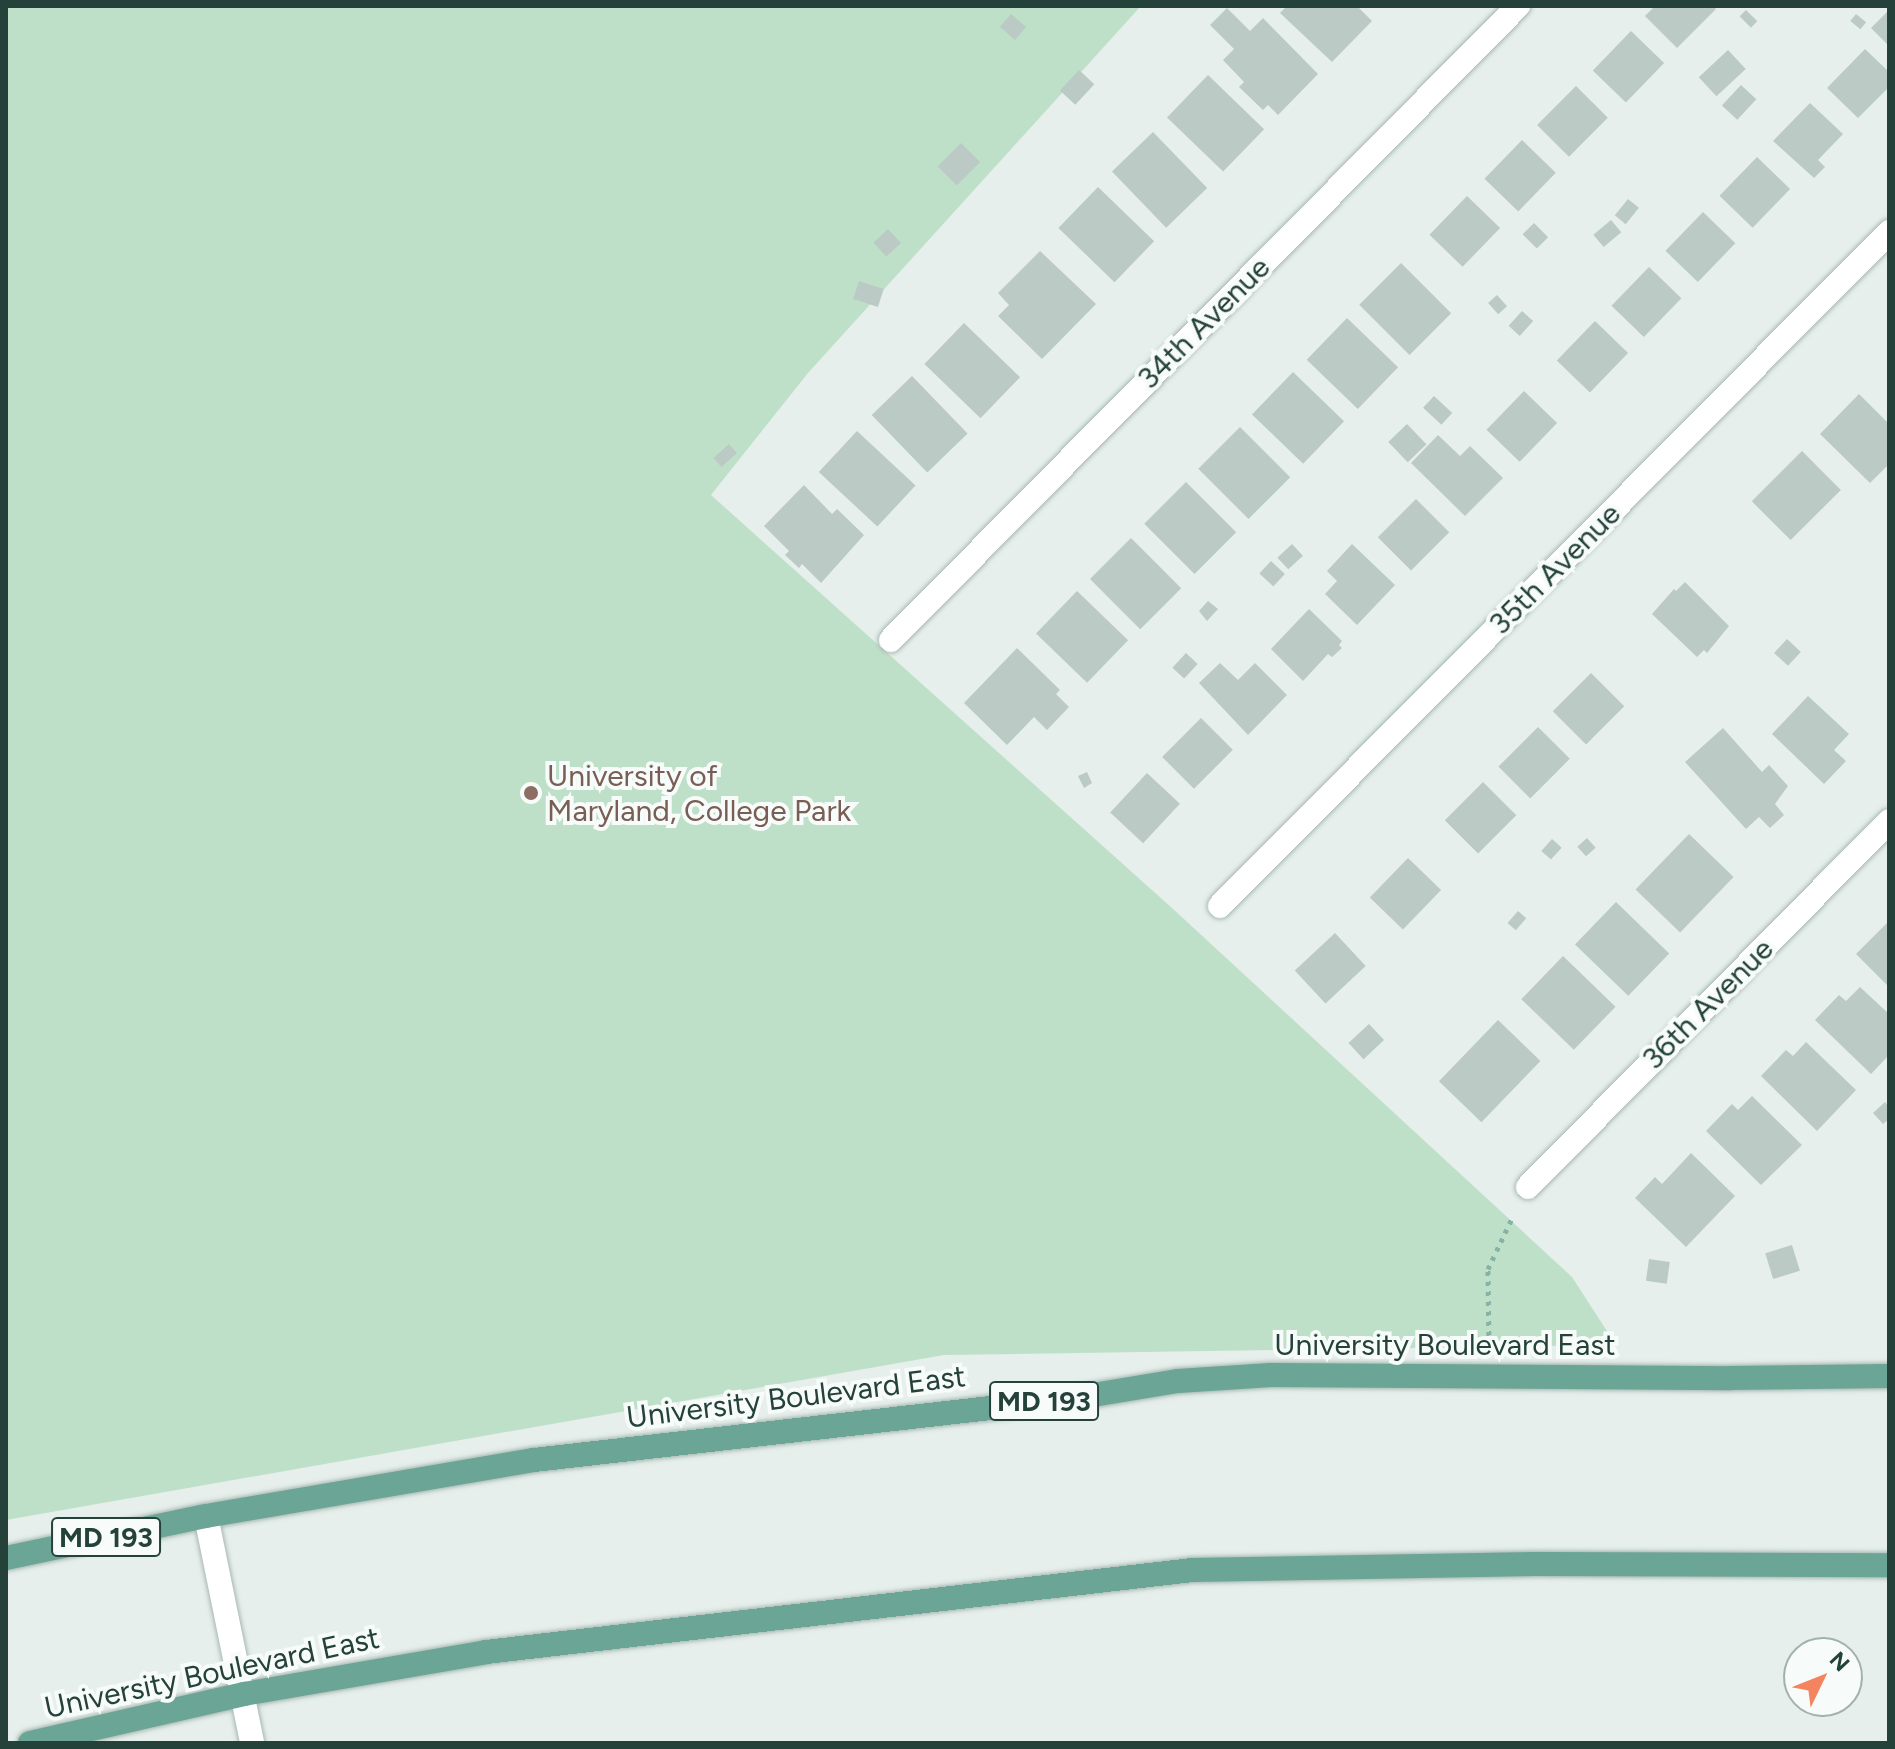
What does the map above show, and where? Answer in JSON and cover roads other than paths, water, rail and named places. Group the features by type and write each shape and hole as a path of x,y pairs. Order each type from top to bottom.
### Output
{"main road":[{"name":"University Boulevard East","path":"6,1558 206,1516 534,1460 1069,1399 1178,1381 1271,1375 1889,1376"},
{"name":"University Boulevard East","path":"30,1743 244,1694 486,1652 1193,1570 1535,1564 1889,1565"}],"street":[{"name":"34th Avenue","path":"891,640 1518,6"},
{"name":"35th Avenue","path":"1220,906 1889,232"},
{"name":"36th Avenue","path":"1528,1187 1889,821"},
{"path":"206,1516 252,1743"}],"place":[{"name":"University of Maryland, College Park","path":"531,793"}]}
